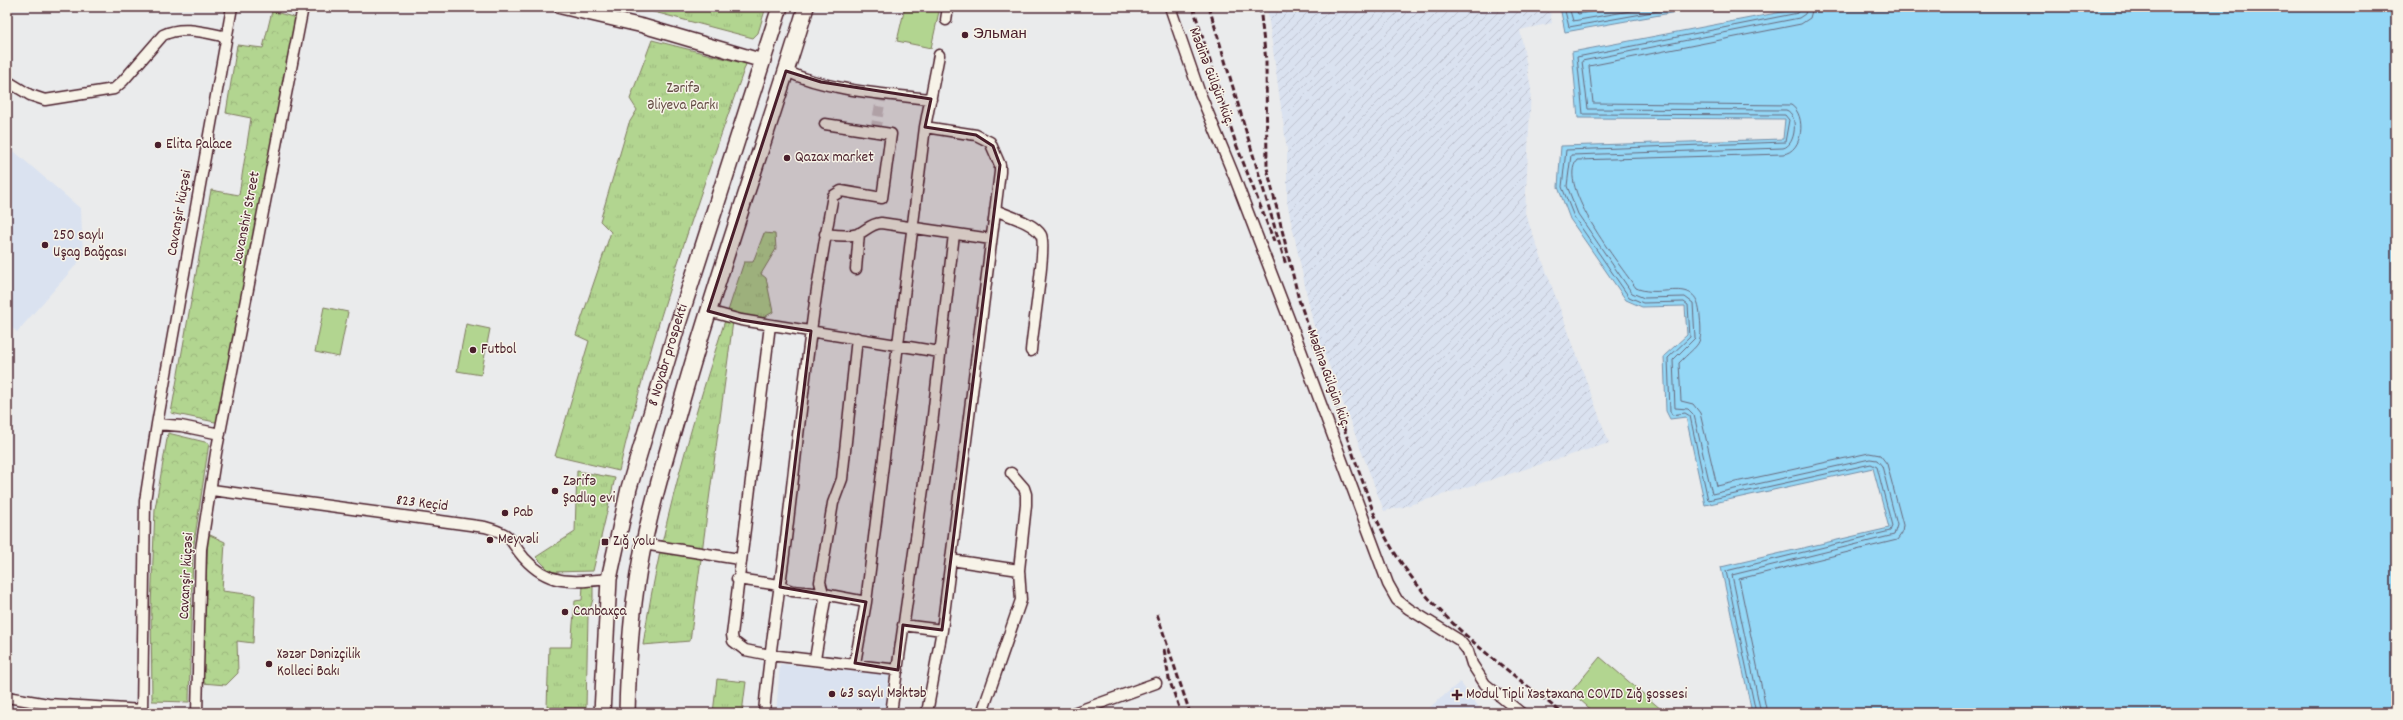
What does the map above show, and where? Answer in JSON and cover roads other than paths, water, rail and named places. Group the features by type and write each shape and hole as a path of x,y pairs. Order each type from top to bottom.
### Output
{"highway":[{"name":"8 Noyabr prospekti","path":"602,713 609,579 629,488 677,327 780,7"},
{"name":"8 Noyabr prospekti","path":"627,713 631,629 643,544 657,488 708,311 806,7"},
{"path":"763,60 786,71"}],"main road":[{"path":"561,7 628,22 763,60"}],"street":[{"name":"Cavanşir küçəsi","path":"142,711 145,501 157,424 232,7"},
{"name":"Javanshir Street","path":"220,434 303,7"},
{"path":"946,20 948,7"},
{"name":"Mədinə Gülgün küç.","path":"1170,7 1199,91 1294,330 1388,584 1397,600 1459,640 1468,651 1472,664 1485,684 1521,713"},
{"path":"7,81 30,95 45,100 114,88 123,82 163,35 181,29 227,37"},
{"path":"855,663 866,602 900,345 925,126 939,55"},
{"path":"786,71 821,82 882,94 931,99"},
{"path":"764,713 811,331 832,201 837,193 841,192 882,198 891,134 825,124"},
{"path":"925,126 976,135 990,142 1000,165 942,630 927,713"},
{"path":"995,210 1032,227 1041,235 1044,246 1034,315 1031,351"},
{"path":"826,234 851,235 859,233 872,224 913,227 954,234 991,238"},
{"path":"856,269 859,233"},
{"path":"892,713 903,625 931,432 954,234"},
{"path":"708,311 740,320 940,352"},
{"path":"770,325 740,559 732,635 733,641 744,650 770,655 855,663 898,670"},
{"path":"815,659 825,600 820,582 832,503 842,479 857,338"},
{"path":"157,424 181,426 220,434"},
{"name":"Cavanşir küçəsi","path":"197,713 201,549 212,490 220,434"},
{"path":"982,713 1019,610 1022,595 1019,570 1026,494 1024,488 1011,473"},
{"name":"823 Keçid","path":"212,490 485,527 508,536 524,558 547,576 570,582 609,579"},
{"path":"643,544 740,559"},
{"path":"951,560 1019,570"},
{"path":"738,578 792,591 824,594 866,602"},
{"path":"903,625 942,630"},
{"path":"1073,713 1156,683"},
{"path":"7,697 48,704 142,711"}],"water":[{"path":"1560,7 1704,7 1565,32"},
{"path":"1808,7 2396,7 2396,713 1752,713 1721,567 1889,528 1873,468 1705,505 1686,417 1670,419 1666,411 1664,356 1687,335 1685,306 1642,307 1626,300 1570,219 1558,187 1561,146 1783,139 1785,119 1578,118 1572,52"}],"tunnel":[{"path":"875,131 882,94"}],"railway":[{"path":"1193,7 1236,144 1274,241"},
{"path":"1209,7 1286,265"},
{"path":"1260,7 1266,61 1267,168 1299,300 1373,511 1389,544 1430,600 1479,647 1562,713"},
{"path":"1157,614 1190,713"},
{"path":"1164,649 1169,679 1181,713"}],"place":[{"name":"Эльман","path":"965,35"},
{"name":"Elita Palace","path":"158,145"},
{"name":"Qazax market","path":"787,158"},
{"name":"250 saylı Uşag Bağçası","path":"45,245"},
{"name":"Futbol","path":"473,350"},
{"name":"Zərifə Şadlıg evi","path":"555,491"},
{"name":"Pab","path":"505,513"},
{"name":"Meyvəli","path":"490,540"},
{"name":"Zığ yolu","path":"605,542"},
{"name":"Canbaxça","path":"565,612"},
{"name":"Xəzər Dənizçilik Kolleci Bakı","path":"269,664"},
{"name":"63 saylı Məktəb","path":"832,694"},
{"name":"Modul Tipli Xəstəxana COVID Zığ şossesi","path":"1457,695"}],"park label":[{"name":"Zərifə Əliyeva Parkı","path":"683,98"}]}
